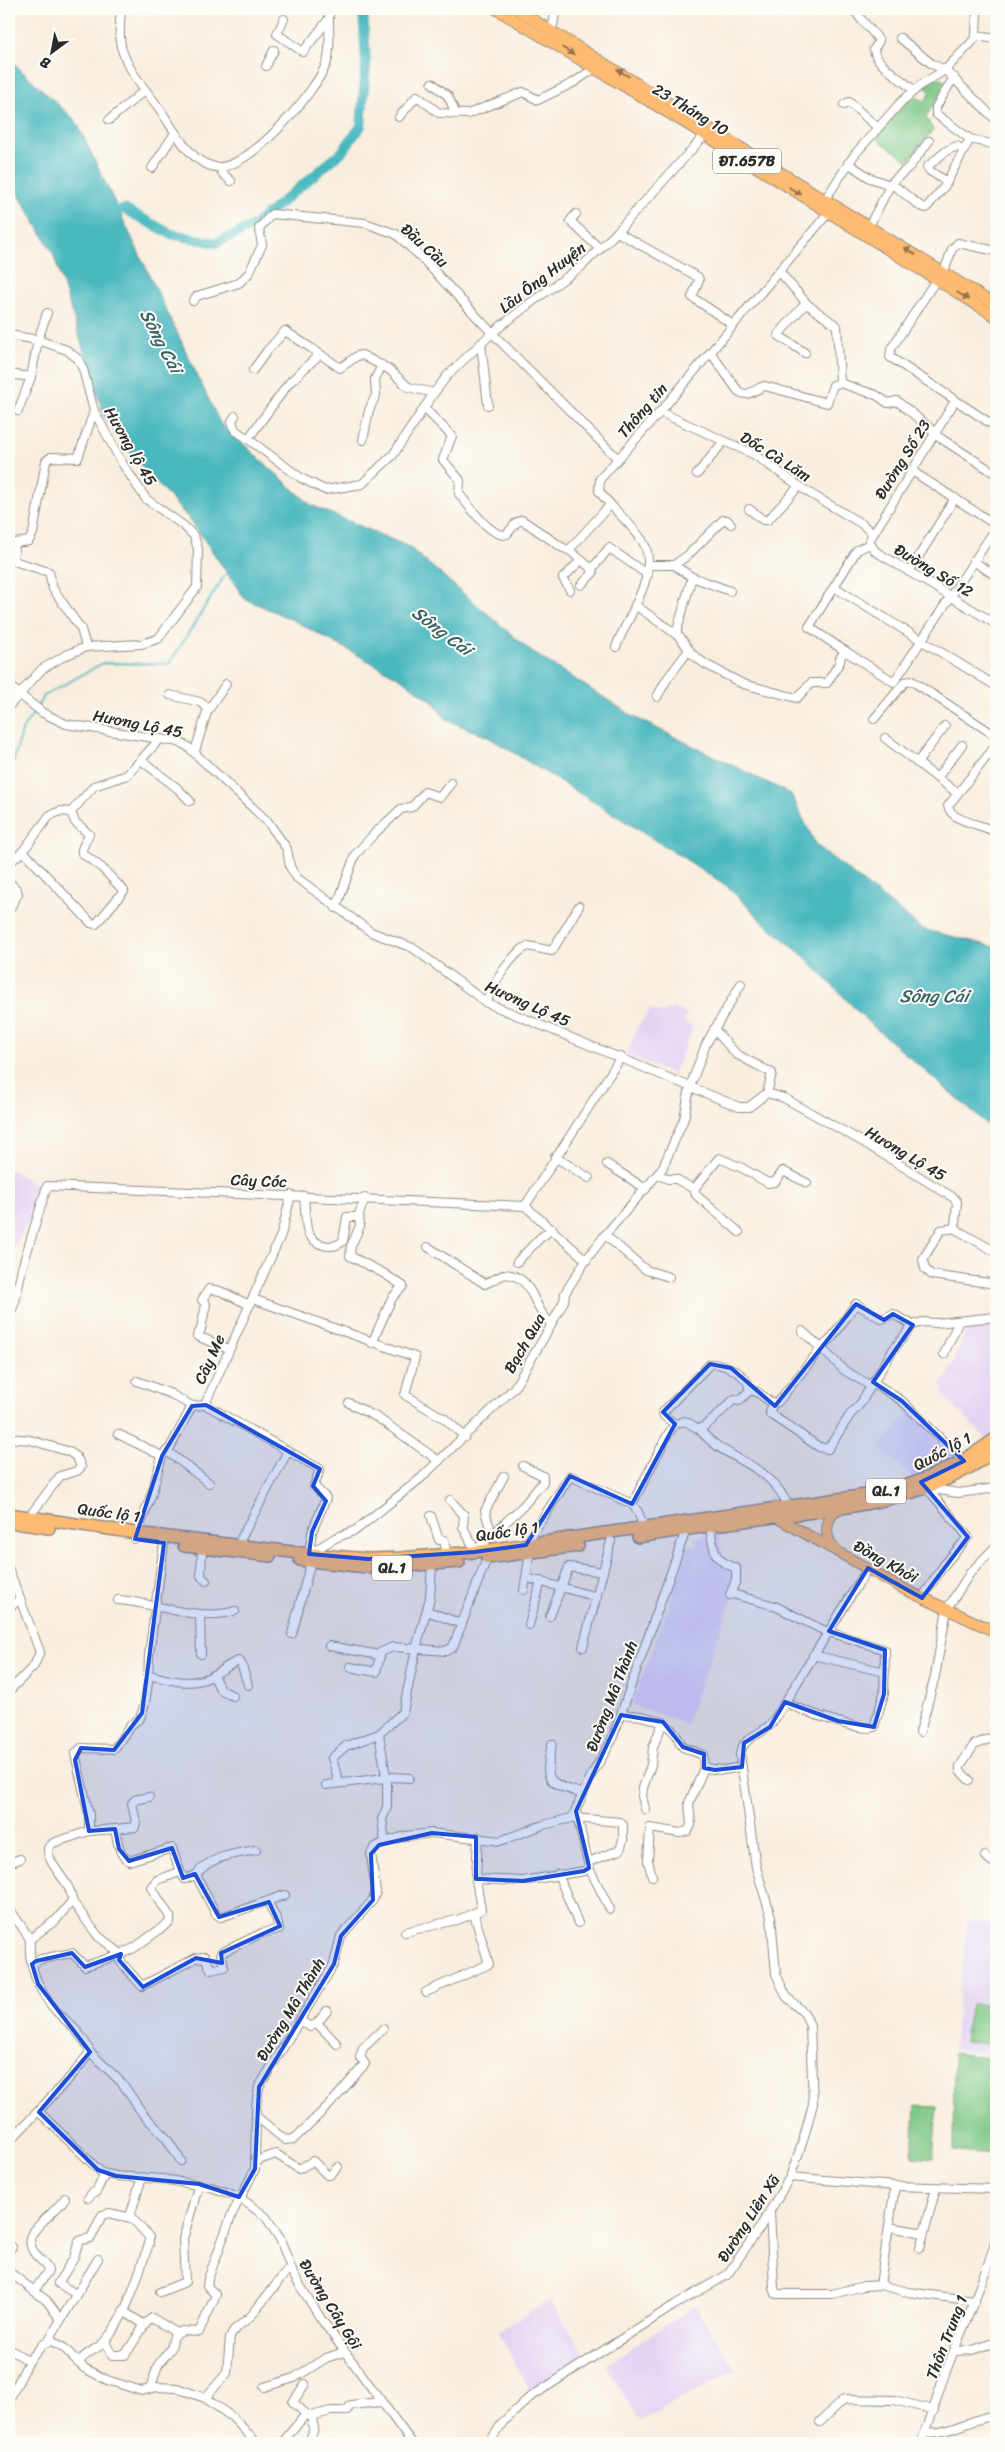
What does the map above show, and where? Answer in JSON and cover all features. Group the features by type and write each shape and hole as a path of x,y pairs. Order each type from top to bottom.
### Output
{"highway":[{"name":"Quốc lộ 1","path":"9,1522 136,1536 238,1544 376,1568 432,1565 487,1558 529,1548 644,1528 846,1499 914,1484 964,1461 996,1438"},
{"name":"Quốc lộ 1","path":"9,1514 136,1536 164,1543 202,1548 310,1558 447,1556 475,1551 611,1541 880,1502 927,1488 969,1468 996,1450"}],"main road":[{"name":"23 Tháng 10","path":"496,9 549,34 830,205 936,280 984,303 996,305"},
{"name":"23 Tháng 10","path":"516,9 595,68 705,135 869,226 944,272 984,303 996,317"},
{"path":"839,1552 832,1546 828,1536 828,1521 835,1510 846,1499"},
{"name":"Đồng Khởi","path":"765,1510 922,1598 996,1632"}],"street":[{"path":"120,9 121,49 133,74 175,133 198,159 212,167 221,167 248,154 295,112 327,62 329,9"},
{"path":"549,34 556,9"},
{"path":"854,9 859,19 869,27 880,41 874,50 876,56 890,71 913,90"},
{"path":"977,9 976,36 996,39"},
{"path":"284,19 277,34 303,52 328,20"},
{"name":"Thông tin","path":"616,647 648,575 648,565 645,546 640,538 609,506 599,491 598,484 779,271 830,205 848,163 913,90 945,70 976,36"},
{"path":"900,38 932,64 945,70 996,120"},
{"path":"266,66 274,50"},
{"path":"399,117 417,96 439,113 456,114 473,113 523,92 538,100 573,83 595,68"},
{"path":"954,78 936,107 935,112 970,138 996,145"},
{"path":"432,83 450,100 456,114"},
{"path":"110,120 145,90"},
{"path":"844,105 849,102 878,128"},
{"path":"152,168 175,133"},
{"name":"Lầu Ông Huyện","path":"235,416 232,421 234,428 300,478 315,486 328,490 349,488 364,483 393,455 434,392 481,343 533,301 578,270 616,232 705,135"},
{"path":"848,163 870,178 891,185 924,208 930,204 947,182 970,138"},
{"path":"869,226 891,185 929,141"},
{"path":"947,182 930,171 928,167 946,151 956,146 964,150"},
{"path":"221,167 222,173 230,181"},
{"name":"Đầu Cầu","path":"194,301 197,296 239,283 249,273 262,245 259,228 265,219 272,214 365,222 393,232 405,241 492,333 618,459"},
{"path":"576,214 570,221 600,249"},
{"path":"616,232 698,277 699,280 692,297 733,326"},
{"path":"944,272 953,246 958,243 996,251"},
{"path":"779,271 806,303 837,326 840,383"},
{"path":"936,280 889,354 894,361 996,426"},
{"path":"804,353 778,335 806,303"},
{"path":"18,411 31,377 38,340 47,313"},
{"path":"253,370 266,350 285,331 340,368 360,355 393,372 408,387 434,392"},
{"name":"Hương lộ 45","path":"9,335 38,340 67,350 78,359 83,369 94,411 122,463 146,499 175,519 194,536 198,549 198,578 195,590 158,639 141,644 86,647 66,654 51,663 18,694 9,706"},
{"path":"481,343 488,405"},
{"path":"711,352 742,394 749,394 765,386 826,403 832,386 840,383 876,395 888,403 897,401 934,433 996,474"},
{"path":"248,439 289,383 320,354"},
{"path":"363,440 369,410 376,394 375,379 382,365"},
{"path":"9,374 31,377"},
{"name":"Đường Số 23","path":"872,533 955,401"},
{"path":"424,408 452,436 443,461 460,480 459,494 485,525 504,536 516,523 522,520 569,550 592,570"},
{"path":"86,647 80,626 53,589 49,572 14,561 11,546 18,542 29,541 32,536 46,460 51,457 78,458 94,411"},
{"name":"Dốc Cà Lăm","path":"660,412 753,454 799,486 862,524 872,533"},
{"path":"697,474 724,441"},
{"path":"870,544 857,550 809,627 894,682 996,526 912,471"},
{"path":"749,509 763,520 768,520 799,486"},
{"path":"909,572 955,498"},
{"path":"569,550 609,506"},
{"path":"674,565 688,555 723,520 726,519 731,524"},
{"name":"Đường Số 12","path":"872,533 870,544 875,551 996,624"},
{"path":"581,585 592,573 592,570 609,548 648,575"},
{"path":"570,590 563,578 580,561"},
{"path":"973,561 996,576"},
{"path":"648,565 674,565 692,577 730,591"},
{"path":"676,634 692,577"},
{"path":"834,587 996,686"},
{"path":"635,605 676,634 689,650 705,664 738,682 795,699 811,683 827,683 845,651"},
{"path":"658,697 667,679 689,650"},
{"path":"874,719 904,682 912,681 996,736"},
{"path":"194,751 209,709 226,684"},
{"name":"Hương Lộ 45","path":"9,686 43,713 66,724 178,742 194,751 268,822 286,848 290,867 297,878 336,908 376,935 413,948 487,1003 742,1108 749,1107 767,1093 784,1098 863,1142 956,1200 958,1204 956,1228"},
{"path":"170,695 200,702 209,709"},
{"path":"917,763 945,726"},
{"path":"885,738 957,794"},
{"path":"71,812 94,786 127,775 160,739"},
{"path":"937,778 962,745"},
{"path":"995,748 949,804 949,810 964,820 988,827 996,833"},
{"path":"141,760 177,788 190,801"},
{"path":"336,908 353,859 375,833 401,809 412,807 425,792 440,797 451,783"},
{"path":"9,864 22,851 50,815 61,811 71,812"},
{"path":"22,851 91,923 96,924 124,891 102,868 82,853 82,848 89,834 75,822 71,812"},
{"path":"9,882 17,890 18,894 9,910"},
{"path":"487,1003 490,989 517,954 528,946 552,951 579,906"},
{"name":"Bạch Qua","path":"310,1558 330,1540 360,1527 439,1462 514,1388 564,1301 565,1293 586,1260 604,1235 659,1175 675,1144 684,1119 690,1087 714,1029 741,984"},
{"path":"714,1029 736,1054 772,1073 767,1093"},
{"path":"586,1260 554,1229 525,1206 621,1057"},
{"path":"555,1157 590,1178"},
{"path":"694,1189 719,1158 742,1168 768,1183 774,1182 784,1171 807,1183"},
{"path":"607,1164 646,1189"},
{"path":"659,1175 668,1179 676,1179 694,1189 696,1196 739,1232"},
{"name":"Cây Cóc","path":"9,1317 15,1302 22,1268 47,1186 525,1206"},
{"name":"Cây Me","path":"291,1196 281,1235 228,1349 206,1405 320,1469 314,1486 326,1498 312,1532 310,1558"},
{"path":"304,1196 308,1231 315,1239 326,1246 333,1247 343,1240 346,1217 359,1217"},
{"path":"365,1198 359,1217 360,1226 351,1246 351,1258 383,1273 403,1286 392,1298 372,1343"},
{"path":"996,1252 956,1228 941,1230 924,1259 925,1269 932,1275 996,1284"},
{"path":"517,1262 541,1237 554,1229"},
{"path":"604,1235 646,1270 669,1277"},
{"path":"428,1247 485,1284 505,1274 521,1279 531,1290 539,1312 550,1323"},
{"path":"228,1349 196,1336 207,1309 206,1304 202,1300 205,1292 209,1289 220,1291 415,1357 405,1394 445,1419 465,1437"},
{"path":"750,1390 757,1392 772,1403 778,1402 810,1359 831,1339 856,1304 882,1319 893,1314 913,1325"},
{"path":"772,1403 770,1414 797,1434 826,1449 832,1445 893,1350 913,1325 922,1322 996,1317"},
{"path":"944,1354 959,1321"},
{"path":"802,1331 844,1370 902,1402 964,1461"},
{"path":"675,1424 664,1416 663,1412 710,1364 731,1368 747,1380 750,1390"},
{"path":"137,1381 171,1394 192,1406 206,1405"},
{"path":"699,1429 708,1424 735,1399 739,1401 750,1390"},
{"path":"349,1404 370,1413 439,1462"},
{"path":"136,1536 165,1454 192,1406"},
{"path":"632,1504 663,1443 675,1424 685,1422 699,1429 713,1444 757,1468 773,1481 789,1507"},
{"path":"118,1434 165,1454 209,1482"},
{"path":"9,1438 27,1439 67,1451 73,1454 80,1464 77,1472 60,1476 29,1517"},
{"path":"238,1544 288,1452"},
{"path":"450,1500 464,1515 463,1527 475,1551 523,1506 543,1482 543,1476 523,1466"},
{"path":"492,1535 485,1511 504,1476"},
{"path":"524,1590 530,1538 570,1476 632,1504 638,1512 644,1528"},
{"path":"927,1488 958,1493 996,1488"},
{"path":"922,1598 948,1560 968,1537 927,1488"},
{"path":"432,1516 439,1540 444,1540 447,1556"},
{"path":"710,1527 716,1556 722,1563 736,1568 733,1595 775,1606 829,1631 885,1650 884,1694 876,1722 871,1728 838,1721 797,1708 785,1702"},
{"name":"Đường Mâ Thành","path":"575,1816 591,1776 608,1748 621,1715 686,1530"},
{"path":"582,1647 611,1541"},
{"path":"89,1831 89,1814 75,1754 81,1748 114,1749 127,1729 142,1713 164,1543"},
{"path":"920,1732 935,1676 946,1609 970,1573 996,1546"},
{"path":"202,1548 201,1576 206,1581"},
{"path":"292,1634 310,1558"},
{"path":"350,1667 376,1672 383,1650 393,1647 449,1649 453,1647 487,1558"},
{"path":"339,1783 332,1758 346,1746 379,1734 403,1712 416,1649 430,1598 432,1565"},
{"path":"550,1616 569,1567 603,1572"},
{"path":"790,2177 811,2115 814,2087 810,2026 805,2014 783,1992 776,1974 770,1917 756,1867 740,1754 744,1743 770,1727 868,1568"},
{"path":"9,1570 40,1652 34,1666 9,1691"},
{"path":"526,1578 597,1597"},
{"path":"529,1625 541,1581"},
{"path":"9,1608 20,1599"},
{"path":"118,1600 157,1605 174,1611 200,1615 235,1611"},
{"path":"427,1611 462,1624"},
{"path":"200,1615 201,1654"},
{"path":"330,1646 380,1655"},
{"path":"813,1655 885,1672"},
{"path":"148,1675 186,1682 213,1675 238,1661 241,1663 248,1685"},
{"path":"213,1675 220,1689 233,1696"},
{"path":"621,1715 663,1722 677,1735 683,1747 703,1755 704,1768 689,1803 691,1825 688,1831 680,1833 650,1828 648,1862 652,1876"},
{"path":"645,1809 642,1796 643,1788 650,1770 653,1747 663,1722"},
{"path":"379,1734 386,1779 387,1807 382,1820 385,1842 405,1836 432,1833 500,1840 575,1816 620,1822 623,1825 623,1840 620,1850 589,1865 584,1871 523,1881 476,1879"},
{"path":"969,1780 960,1771 960,1766 974,1745 996,1736"},
{"path":"552,1744 548,1761 551,1781 556,1786 584,1794"},
{"path":"704,1768 723,1770 742,1767"},
{"path":"326,1785 409,1778"},
{"path":"121,1954 98,1936 72,1901 72,1892 50,1856 48,1848 53,1843 89,1831 134,1827 136,1822 132,1803 135,1800 149,1797"},
{"path":"575,1816 589,1865 610,1910"},
{"path":"115,1830 119,1849 125,1859 129,1861 172,1848 180,1872 185,1879 196,1875 205,1865 220,1858 256,1850"},
{"path":"405,1932 430,1927 474,1914 481,1910 482,1904 476,1879 478,1837"},
{"name":"Đường Mâ Thành","path":"177,2332 199,2332 216,2295 206,2284 239,2197 252,2177 256,2161 260,2087 334,1964 341,1936 373,1900 376,1892 371,1854 374,1848 385,1842"},
{"path":"985,1856 996,1865"},
{"path":"9,1864 20,1859"},
{"path":"32,1964 40,1959 72,1953 85,1966 98,1961 107,1961 134,1948 170,1922 170,1917 151,1887 157,1880 180,1872"},
{"path":"558,1874 578,1923"},
{"path":"196,1875 219,1917 285,1895"},
{"path":"30,1939 56,1920 72,1901"},
{"path":"121,1954 120,1961 142,1986 196,1958 205,1957 211,1970 221,1969 224,1967 221,1953 262,1933 279,1929 277,1920 268,1902"},
{"path":"9,1908 30,1939 35,1978 41,1990 84,2039 90,2052 122,2083 149,2122 166,2138 181,2161"},
{"path":"426,1992 489,1964 474,1914"},
{"path":"300,2020 310,2027 317,2023 326,2011"},
{"path":"317,2023 337,2044"},
{"path":"257,2117 285,2140 294,2139 333,2101 365,2064 360,2057 362,2048 383,2028"},
{"path":"9,2142 81,2066 90,2052"},
{"path":"39,2112 98,2170 105,2174 96,2192 92,2193 88,2198"},
{"path":"256,2161 276,2154 299,2169 313,2161 326,2175 330,2175 338,2168"},
{"name":"Đường Cây Gội","path":"105,2174 199,2184 239,2197 258,2209 271,2223 280,2239 290,2267 344,2352 412,2443"},
{"path":"130,2218 142,2177"},
{"name":"Đường Liên Xã","path":"489,2443 509,2416 529,2398 676,2304 727,2275 770,2212 790,2177 895,2186 996,2189"},
{"path":"160,2292 185,2282 183,2239 199,2184"},
{"path":"880,2285 895,2186"},
{"path":"920,2248 936,2188"},
{"path":"34,2291 48,2270 47,2266 34,2254 30,2237 38,2226 55,2212 65,2198"},
{"path":"770,2212 774,2288 776,2294 832,2294 864,2286 880,2285 908,2292 975,2301"},
{"path":"76,2294 58,2283 74,2258 78,2243 81,2240 92,2238 102,2215 107,2213 130,2218 145,2231 149,2237 149,2244 123,2311 105,2342 88,2352 78,2363"},
{"path":"888,2228 924,2233"},
{"name":"Thôn Trung 1","path":"920,2443 926,2432 996,2240"},
{"path":"9,2400 29,2361 48,2341 98,2259"},
{"path":"205,2398 227,2373 230,2342 234,2330 251,2316 290,2267"},
{"path":"9,2272 46,2300 60,2319"},
{"path":"123,2311 145,2325"},
{"path":"105,2342 112,2354 125,2355 145,2325 152,2318 177,2332 169,2352 158,2365 150,2389"},
{"path":"48,2341 58,2343 78,2363 90,2372 107,2380 138,2390 164,2386 177,2388 205,2398 232,2417 257,2443"},
{"path":"956,2351 973,2350 996,2342"},
{"path":"9,2349 29,2361"},
{"path":"264,2387 294,2378 326,2358 344,2352"},
{"path":"305,2384 293,2402 309,2415 314,2428 308,2443"},
{"path":"820,2422 844,2399 894,2400 934,2410"},
{"path":"282,2443 309,2415 331,2411 346,2411 354,2404 381,2402"},
{"path":"926,2432 938,2432 982,2416 996,2414"}],"highlighted area":[{"path":"856,1304 884,1320 893,1314 913,1325 873,1382 902,1401 964,1461 921,1482 968,1537 922,1598 868,1568 829,1631 885,1650 884,1694 874,1727 838,1721 785,1702 770,1727 744,1743 742,1767 715,1770 704,1768 704,1754 683,1747 663,1722 621,1715 576,1811 589,1868 584,1871 523,1881 476,1879 476,1837 432,1833 379,1845 371,1854 373,1900 341,1936 334,1964 259,2087 255,2169 239,2197 199,2184 116,2176 98,2170 39,2112 90,2052 38,1984 32,1964 36,1961 72,1953 85,1967 121,1954 119,1960 143,1987 196,1958 222,1963 221,1953 280,1926 269,1902 219,1917 195,1874 183,1878 172,1848 129,1861 119,1849 115,1829 89,1831 75,1760 81,1748 114,1750 142,1713 164,1543 135,1539 162,1456 192,1406 206,1405 320,1469 313,1486 326,1501 312,1532 309,1554 368,1559 474,1552 526,1545 570,1476 632,1504 675,1424 663,1412 710,1364 731,1368 775,1406"}],"shaded area":[{"path":"673,1008 687,1014 684,1022 691,1024 692,1031 673,1075 626,1054 638,1027 650,1009 663,1013"},
{"path":"9,1169 39,1186 40,1193 28,1214 31,1218 13,1247 9,1245"},
{"path":"996,1320 996,1431 987,1439 944,1396 941,1383 947,1377 971,1321"},
{"path":"910,1411 958,1458 926,1474 912,1477 879,1448"},
{"path":"718,1532 723,1559 743,1568 686,1724 632,1705 690,1546 697,1545 694,1538"},
{"path":"968,1920 996,1924 996,2055 953,2049"},
{"path":"550,2300 586,2355 529,2390 498,2331"},
{"path":"695,2306 736,2370 639,2421 606,2364"}],"green space":[{"path":"935,77 945,81 945,86 926,117 933,130 908,161 876,138 912,95 925,101 930,92 924,86"},
{"path":"971,2004 996,2006 996,2045 964,2041"},
{"path":"954,2053 996,2059 996,2154 953,2151"},
{"path":"915,2106 937,2107 933,2159 912,2157"}],"water":[{"name":"Sông Cái","path":"9,59 76,121 220,423 311,505 409,547 532,652 636,718 791,794 816,845 922,929 996,947 996,1129 990,1127 866,1020 805,957 763,922 727,886 488,737 447,720 431,700 400,678 293,620 245,599 192,522 136,460 105,418 53,253 19,195 9,184"}],"waterway":[{"path":"106,215 124,209 171,234 216,243 253,226 342,152 361,126 366,65 363,9"},
{"path":"37,707 44,696 103,663 169,664 227,572"},
{"path":"9,776 23,728 35,711"}]}
